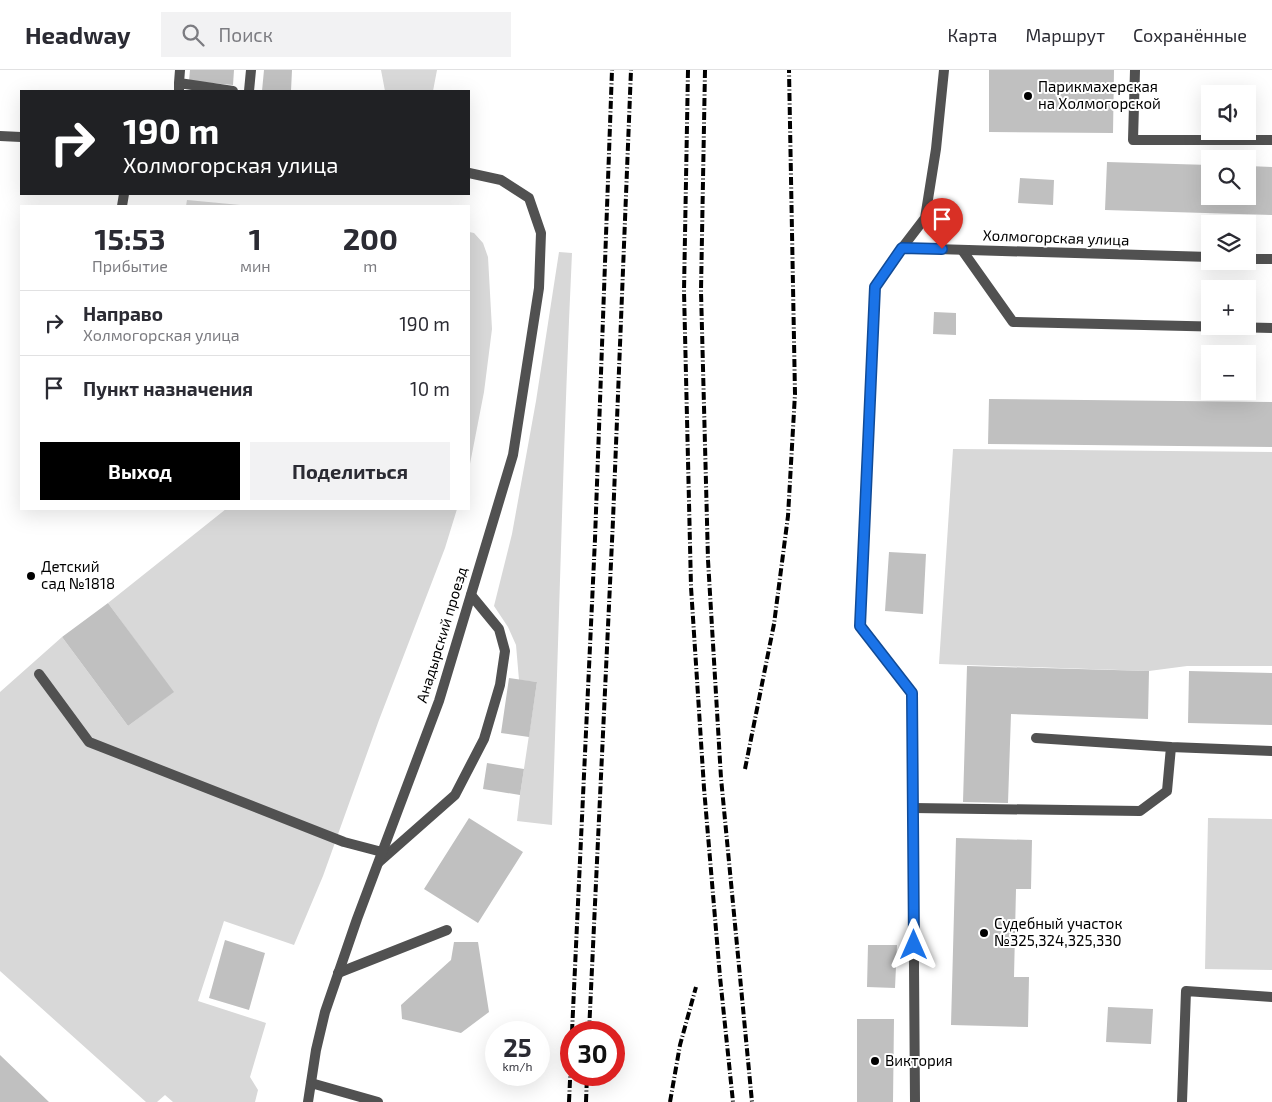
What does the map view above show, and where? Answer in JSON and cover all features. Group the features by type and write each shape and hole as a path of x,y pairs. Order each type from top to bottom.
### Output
{"street":[{"path":"180,70 179,87 220,90"},
{"path":"249,90 251,70"},
{"path":"915,1102 912,693 860,626 875,287 925,218 936,149 944,70"},
{"path":"1135,70 1133,140 1272,140"},
{"path":"0,136 20,137"},
{"name":"Анадырский проезд","path":"308,1102 316,1050 325,1012 438,701 513,455 539,288 540,233 529,198 502,180 470,174"},
{"name":"Холмогорская улица","path":"902,248 1201,258"},
{"path":"962,250 1013,322 1272,328"},
{"path":"1256,259 1272,259"},
{"path":"378,863 455,795 484,739 500,684 505,650 498,629 471,595"},
{"path":"39,674 89,742 344,842 382,852"},
{"path":"1036,738 1171,747 1272,751"},
{"path":"913,808 1140,811 1167,791 1171,747"},
{"path":"338,974 447,930"},
{"path":"1182,1102 1186,991 1272,997"},
{"path":"311,1083 378,1102"}],"shaded area":[{"path":"381,70 437,70 433,90 385,90"},
{"path":"187,200 240,205 186,205"},
{"path":"470,232 474,233 483,243 488,257 492,329 484,392 470,464"},
{"path":"559,252 572,253 552,825 517,821 537,682 519,680 516,645 508,627 494,606 512,534 536,401"},
{"path":"953,449 1272,452 1272,666 1187,666 1149,671 939,664"},
{"path":"225,510 457,510 445,548 379,720 323,876 294,945 224,921 198,1001 266,1023 250,1077 258,1090 255,1102 173,1102 165,1095 157,1102 146,1102 0,971 0,692 62,637 128,726 173,692 108,603"},
{"path":"1208,818 1272,819 1272,970 1205,969"}],"building":[{"path":"190,70 234,70 233,85 189,81"},
{"path":"264,70 292,70 291,90 262,90"},
{"path":"989,70 1114,70 1113,133 989,132"},
{"path":"1107,162 1201,165 1201,205 1256,205 1256,166 1272,167 1272,215 1105,210"},
{"path":"1020,178 1054,180 1053,205 1018,203"},
{"path":"934,312 956,313 956,335 933,334"},
{"path":"989,399 1272,402 1272,447 988,444"},
{"path":"889,552 926,554 923,614 885,611"},
{"path":"108,603 174,692 128,726 62,637"},
{"path":"967,666 1149,671 1148,719 1011,714 1008,803 963,802"},
{"path":"1189,671 1272,673 1272,725 1188,723"},
{"path":"509,678 537,682 529,737 501,733"},
{"path":"487,763 524,769 520,795 483,789"},
{"path":"469,818 523,852 478,923 424,889"},
{"name":"Судебный участок №325,324,325,330","path":"956,838 1032,840 1031,889 1016,889 1014,977 1029,977 1028,1027 951,1025"},
{"path":"225,940 265,953 249,1010 209,998"},
{"path":"454,942 478,942 489,1012 461,1033 402,1019 401,1005 451,960"},
{"path":"868,945 897,945 895,988 867,987"},
{"path":"1108,1007 1153,1009 1151,1044 1106,1042"},
{"name":"Виктория","path":"857,1019 894,1019 893,1102 857,1102"},
{"path":"0,1055 49,1102 0,1102"}],"railway":[{"path":"573,1021 595,539 612,70"},
{"path":"590,1021 613,520 631,70"},
{"path":"688,70 684,291 691,587 704,788 733,1102"},
{"path":"705,70 701,291 708,560 721,778 752,1102"},
{"path":"745,769 774,624 788,516 795,394 789,70"},
{"path":"670,1102 680,1045 696,987"},
{"path":"569,1102 570,1086"},
{"path":"586,1102 587,1086"}],"place":[{"name":"Парикмахерская на Холмогорской","path":"1028,96"},
{"name":"Детский сад №1818","path":"31,576"},
{"name":"Судебный участок №325,324,325,330","path":"984,933"},
{"name":"Виктория","path":"875,1061"}],"route":[{"path":"914,945 912,693 860,626 875,287 902,248 942,249"}]}
